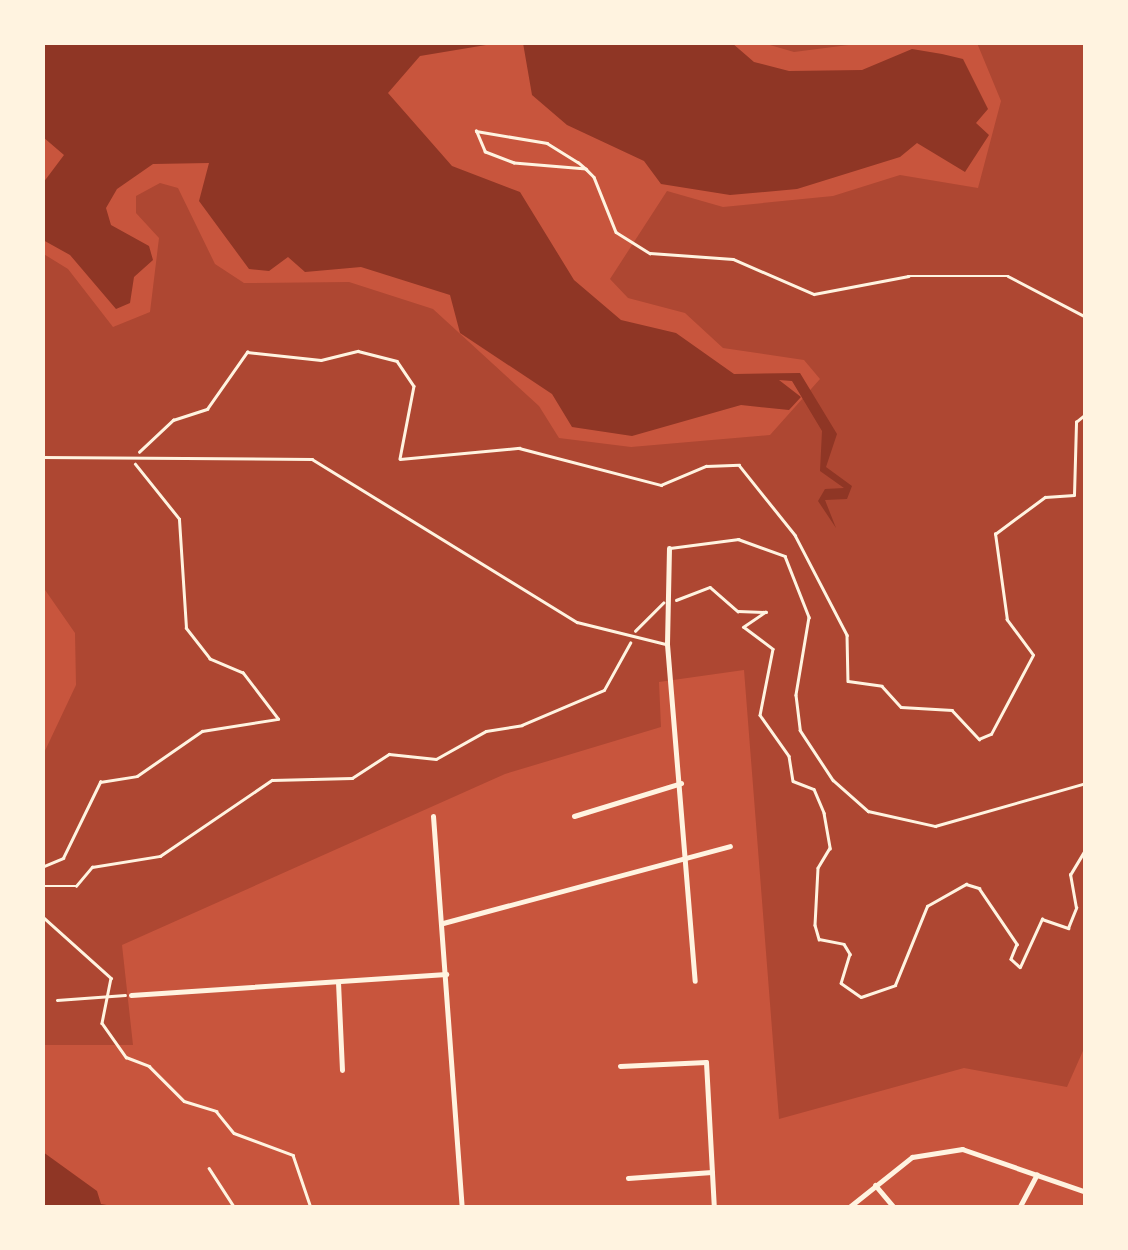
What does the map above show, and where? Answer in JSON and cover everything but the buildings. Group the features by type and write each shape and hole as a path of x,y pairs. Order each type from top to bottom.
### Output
{"street":[{"path":"669,548 667,644 695,981"},
{"path":"574,816 681,783"},
{"path":"434,816 462,1208"},
{"path":"442,923 730,846"},
{"path":"132,995 446,974"},
{"path":"338,982 342,1070"},
{"path":"620,1066 706,1062 714,1208"},
{"path":"848,1208 912,1158 962,1149 1086,1192"},
{"path":"628,1178 712,1172"},
{"path":"1018,1208 1037,1174"},
{"path":"875,1185 894,1208"}],"lane":[{"path":"586,169 514,164 485,152 476,131 547,143 586,169 616,232 650,253 732,259 814,294 908,276 1008,276 1086,317"},
{"path":"42,457 312,458 529,595 632,640 667,644"},
{"path":"669,548 760,541 794,568 810,629 796,695 800,730 834,780 868,810 935,826 1086,783"}],"path":[{"path":"42,866 63,858 100,782 138,776 202,731 278,718 244,673 210,658 186,628 179,519 157,484 134,470 135,458 173,420 207,410 247,352 321,360 358,351 397,361 414,386 400,459 519,448 672,485 696,469 740,465 795,535 846,635 848,681 882,686 901,707 952,710 979,739 991,734 1033,655 1007,620 995,534 1049,494 1074,495 1076,422 1086,414"},
{"path":"42,886 76,886 92,867 160,856 272,780 352,778 389,754 436,759 486,731 522,725 604,690 644,614 710,587 738,610 766,612 744,627 773,650 760,714 789,756 793,782 814,789 824,812 830,848 818,868 815,925 819,939 844,944 850,954 841,983 861,997 895,985 927,906 966,884 1017,944 1012,959 1020,967 1042,919 1068,928 1076,908 1070,876 1086,848"},
{"path":"42,916 111,978 112,996 102,1024 126,1057 149,1066 184,1101 216,1111 234,1133 293,1155 312,1208"},
{"path":"57,1000 132,995"},
{"path":"209,1168 236,1208"}],"shaded area":[{"path":"42,43 498,43 420,56 388,93 452,166 520,192 574,280 621,320 676,333 734,374 800,373 837,434 826,467 852,486 847,499 825,500 836,528 818,501 825,489 844,488 820,471 822,431 792,381 779,380 801,397 789,410 741,405 632,436 572,427 552,394 460,333 450,295 361,267 305,272 288,257 269,271 249,269 199,201 209,163 153,164 117,189 106,208 111,225 149,246 153,260 134,277 130,303 116,309 70,255 43,240 43,183 64,155 43,137"},
{"path":"523,43 732,43 754,62 789,71 862,70 912,49 942,54 963,59 988,109 976,123 989,135 965,172 917,143 900,157 797,189 730,195 661,184 644,161 567,125 532,95"},
{"path":"763,43 864,43 794,52"},
{"path":"977,43 1085,43 1086,1044 1067,1087 964,1068 779,1119 744,670 659,682 661,727 505,774 122,945 133,1045 43,1045 43,755 76,685 75,633 43,587 42,253 68,269 113,327 150,312 159,238 136,213 136,196 160,183 178,188 215,264 244,283 349,282 433,309 539,406 559,438 631,447 770,435 820,379 804,360 723,348 685,313 628,298 610,279 667,191 723,207 833,196 900,175 978,188 1001,101"},
{"path":"43,1152 97,1191 101,1204 118,1207 43,1207"}]}
